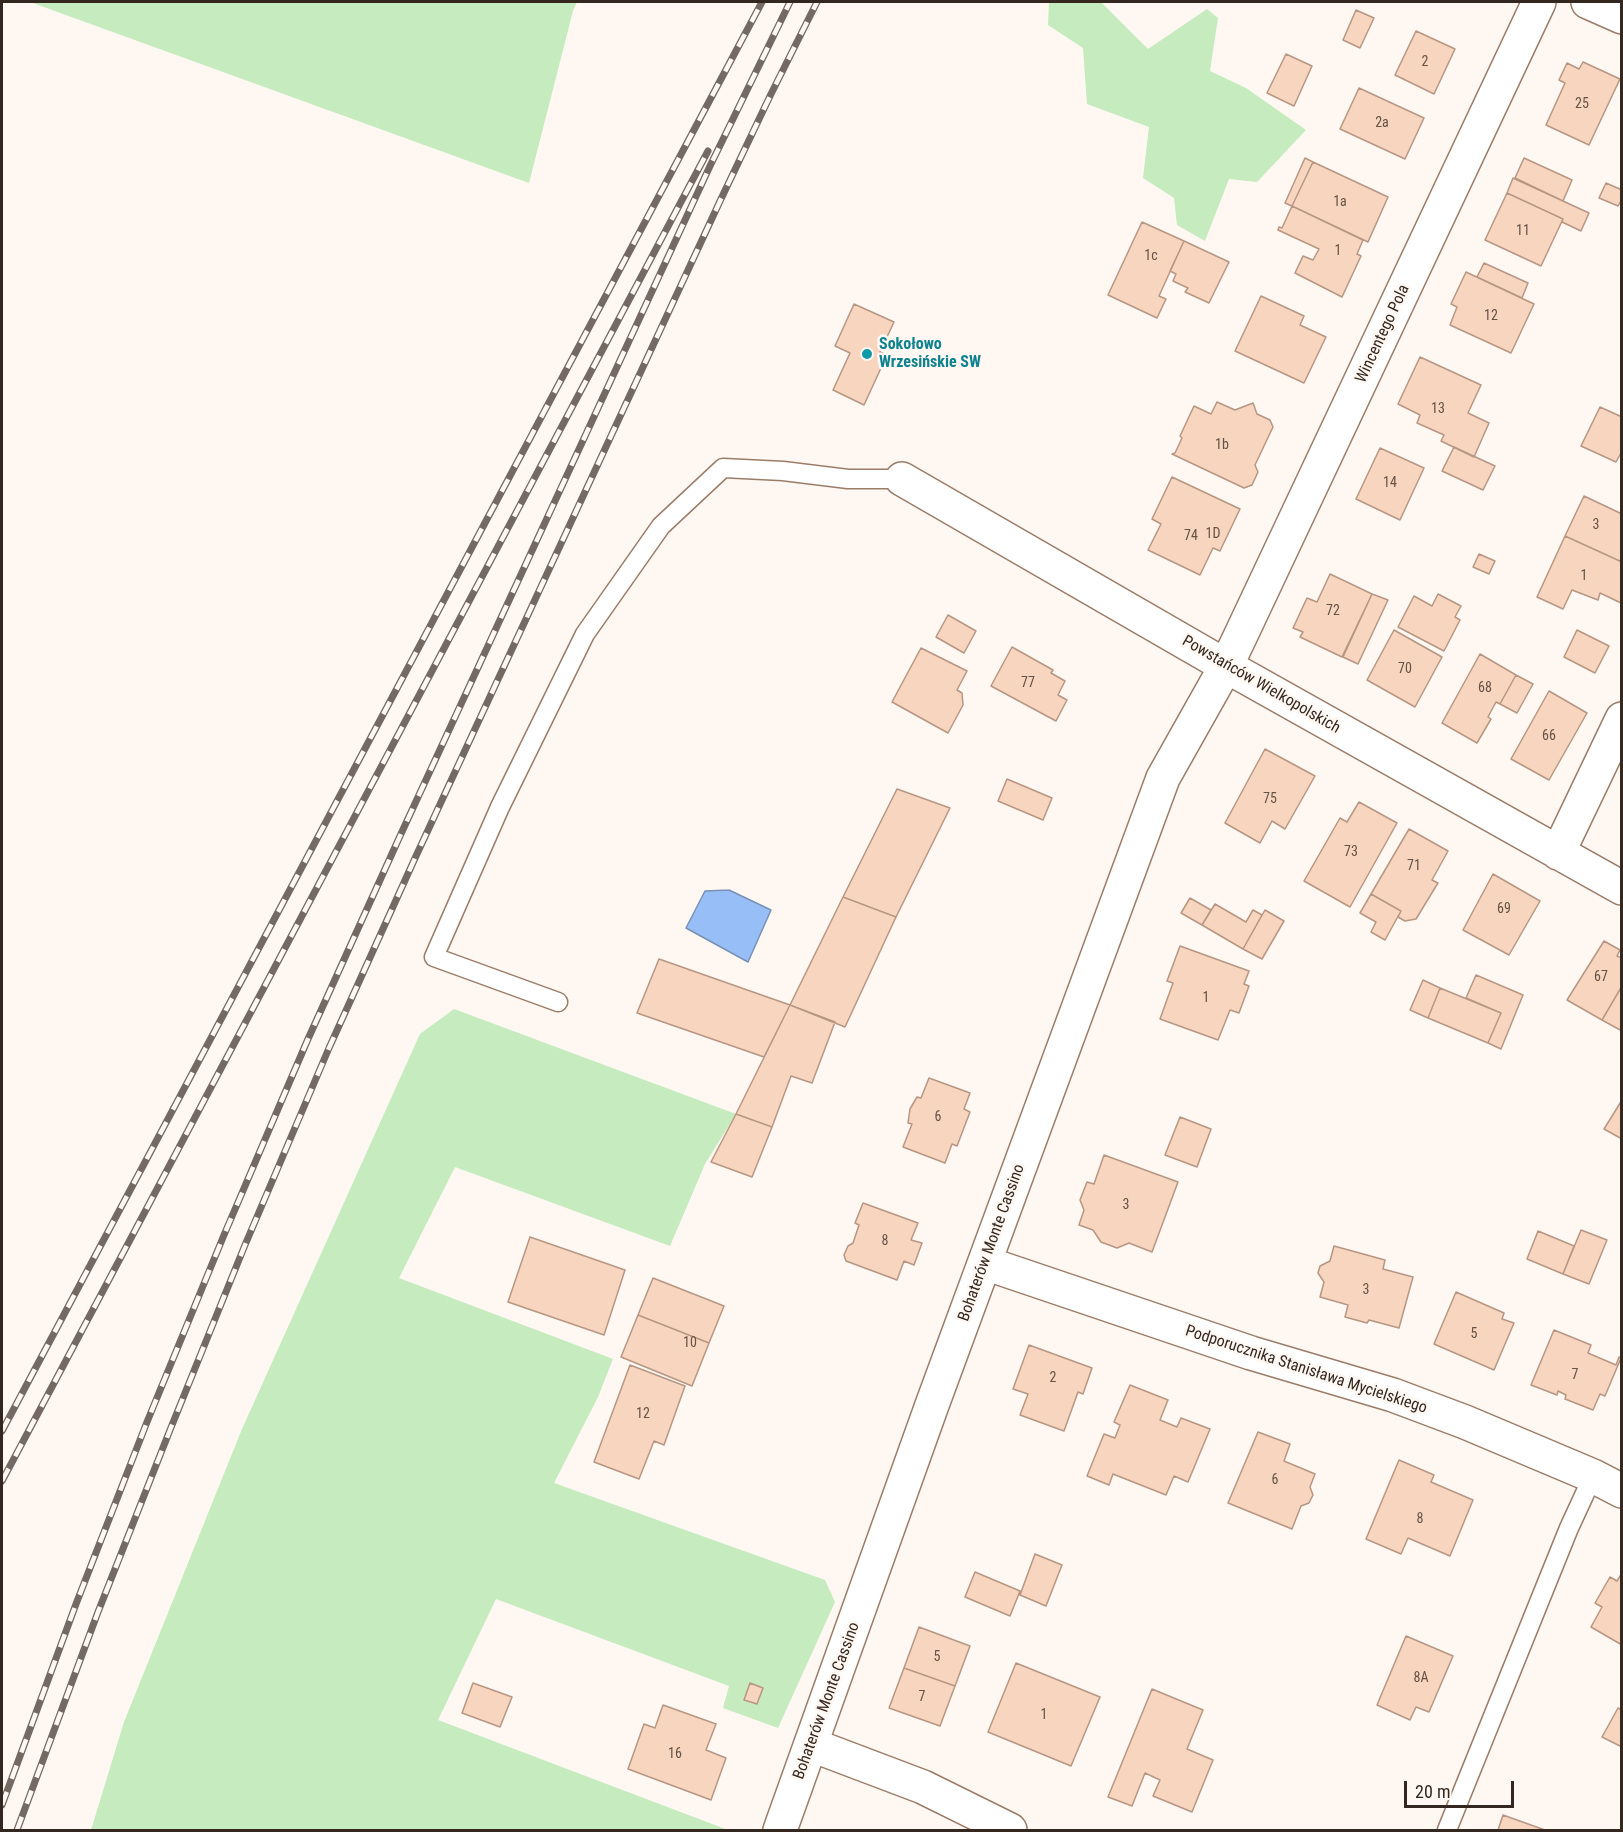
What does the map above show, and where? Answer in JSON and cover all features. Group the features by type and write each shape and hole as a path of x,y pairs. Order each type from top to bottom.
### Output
{"street":[{"name":"Wincentego Pola","path":"1226,666 1539,2"},
{"path":"1588,2 1622,17"},
{"name":"Powstańców Wielkopolskich","path":"902,479 1226,666 1622,888"},
{"name":"Bohaterów Monte Cassino","path":"780,1830 1163,778 1226,666"},
{"path":"1558,853 1622,718"},
{"name":"Podporucznika Stanisława Mycielskiego","path":"985,1263 1251,1353 1393,1395 1465,1422 1593,1476 1622,1491"},
{"path":"812,1745 923,1786 1010,1830"}],"lane":[{"path":"558,1002 434,957 500,807 585,634 661,526 723,468 783,471 848,479 902,479"},
{"path":"1447,1830 1569,1528 1593,1476"}],"green space":[{"path":"30,2 577,2 529,183"},
{"path":"1049,2 1101,2 1148,49 1207,9 1218,18 1210,71 1246,88 1306,130 1257,182 1229,179 1205,241 1177,225 1174,198 1143,178 1149,127 1087,104 1083,48 1048,25"},
{"path":"454,1009 736,1114 705,1164 670,1246 455,1167 399,1278 613,1359 598,1397 554,1483 825,1580 835,1602 778,1728 723,1708 729,1686 496,1599 438,1720 728,1830 91,1830 124,1722 242,1429 420,1034"}],"water":[{"path":"729,890 771,910 748,962 686,928 705,891"}],"building":[{"path":"1356,10 1374,18 1360,48 1343,40"},
{"path":"1416,31 1455,49 1434,94 1395,75"},
{"path":"1286,54 1312,66 1294,106 1267,93"},
{"path":"1583,62 1620,79 1589,145 1546,125 1565,83 1559,80 1567,63 1579,69"},
{"path":"1359,88 1424,118 1405,159 1340,129"},
{"path":"1305,158 1313,162 1292,206 1285,203"},
{"path":"1524,158 1572,180 1563,201 1515,178"},
{"path":"1313,162 1388,197 1368,242 1292,206"},
{"path":"1513,178 1589,213 1581,231 1562,222 1563,219 1507,193"},
{"path":"1606,183 1622,190 1622,199 1618,206 1599,198"},
{"path":"1507,193 1563,219 1541,266 1485,240"},
{"path":"1292,206 1363,240 1357,254 1361,256 1342,297 1295,273 1303,256 1313,260 1319,249 1278,230 1279,227 1282,228"},
{"path":"1142,222 1184,241 1159,296 1166,299 1157,318 1108,295"},
{"path":"1184,241 1229,262 1209,303 1185,292 1188,288 1173,281 1176,274 1170,271"},
{"path":"1484,263 1528,283 1522,298 1477,277"},
{"path":"1466,272 1534,304 1511,353 1450,325 1457,307 1451,304"},
{"path":"1261,296 1304,316 1300,325 1326,337 1304,383 1235,351"},
{"name":"Sokołowo Wrzesińskie SW","path":"854,304 894,322 880,352 887,355 864,405 833,390 850,353 835,346"},
{"path":"1420,357 1481,385 1468,413 1489,423 1474,457 1441,441 1444,435 1417,423 1420,415 1398,404"},
{"path":"1217,402 1235,410 1253,403 1257,414 1270,420 1273,427 1255,465 1258,472 1252,485 1244,488 1172,454 1175,453 1182,438 1180,436 1194,406 1211,414"},
{"path":"1600,407 1622,417 1622,451 1616,462 1581,446"},
{"path":"1454,447 1495,466 1483,490 1442,471"},
{"path":"1380,448 1424,468 1400,520 1356,499"},
{"path":"1172,477 1240,509 1220,551 1213,548 1200,575 1148,550 1161,524 1152,519"},
{"path":"1584,496 1622,514 1622,562 1565,536"},
{"path":"1565,536 1622,562 1621,603 1600,593 1598,600 1572,590 1563,609 1537,597"},
{"path":"1479,554 1495,561 1489,574 1473,567"},
{"path":"1330,574 1372,594 1342,657 1300,637 1303,632 1293,628 1307,598 1317,602"},
{"path":"1372,594 1388,600 1358,664 1343,657"},
{"path":"1438,594 1461,606 1455,617 1460,620 1444,651 1398,627 1414,596 1432,606"},
{"path":"948,615 976,631 964,653 936,637"},
{"path":"1394,630 1442,657 1415,707 1367,680"},
{"path":"1577,630 1609,646 1595,673 1564,657"},
{"path":"1012,647 1053,670 1051,673 1065,681 1058,695 1067,700 1056,721 991,686"},
{"path":"921,648 967,671 957,690 962,693 963,705 948,733 892,702"},
{"path":"1480,654 1516,675 1500,704 1496,702 1488,717 1491,719 1477,743 1442,723"},
{"path":"1516,675 1533,684 1517,713 1500,704"},
{"path":"1549,691 1587,713 1549,780 1511,759"},
{"path":"1265,749 1315,776 1285,829 1272,821 1260,843 1225,823"},
{"path":"1007,779 1052,798 1043,820 998,801"},
{"path":"897,789 950,808 896,917 843,897"},
{"path":"1359,802 1397,823 1350,907 1304,881 1340,818 1347,822"},
{"path":"1409,829 1448,851 1432,880 1438,883 1416,919 1405,921 1398,917 1401,911 1371,894"},
{"path":"1493,874 1540,901 1509,955 1463,930"},
{"path":"1371,894 1401,911 1385,940 1371,932 1376,922 1360,913"},
{"path":"843,897 896,917 845,1027 790,1005"},
{"path":"1190,898 1211,910 1202,925 1181,913"},
{"path":"1215,904 1246,922 1253,910 1262,915 1243,949 1202,925"},
{"path":"1265,910 1284,921 1262,959 1243,949"},
{"path":"1604,941 1620,950 1617,956 1622,958 1622,986 1602,1020 1567,1000"},
{"path":"1180,946 1249,971 1244,984 1249,986 1239,1013 1230,1010 1218,1040 1160,1019 1173,983 1167,981"},
{"path":"659,959 790,1005 764,1057 637,1013"},
{"path":"1476,975 1523,995 1501,1049 1488,1043 1501,1013 1466,998"},
{"path":"1423,980 1440,988 1428,1018 1410,1010"},
{"path":"1622,986 1622,1031 1602,1020"},
{"path":"1440,988 1501,1013 1488,1043 1428,1018"},
{"path":"790,1005 835,1022 812,1083 791,1076 772,1127 736,1114"},
{"path":"929,1078 970,1093 964,1109 970,1112 957,1146 952,1144 945,1163 903,1147 912,1124 908,1123 910,1109 917,1097 921,1098"},
{"path":"1622,1100 1622,1139 1604,1129"},
{"path":"736,1114 772,1127 752,1177 711,1162"},
{"path":"1180,1117 1211,1129 1197,1167 1165,1155"},
{"path":"1104,1155 1178,1182 1152,1252 1129,1243 1117,1248 1101,1242 1093,1230 1079,1225 1084,1210 1080,1200 1087,1182 1094,1184"},
{"path":"863,1203 918,1223 911,1240 922,1243 914,1265 904,1261 897,1280 846,1261 844,1255 848,1246 853,1243 859,1225 855,1223"},
{"path":"1581,1230 1607,1240 1589,1284 1563,1274"},
{"path":"1538,1231 1574,1246 1563,1274 1527,1259"},
{"path":"530,1237 625,1270 604,1335 508,1302"},
{"path":"1334,1246 1385,1260 1383,1269 1413,1277 1399,1328 1369,1320 1367,1323 1345,1317 1348,1305 1320,1297 1324,1282 1318,1273 1320,1266 1330,1261"},
{"path":"653,1278 724,1306 709,1343 638,1315"},
{"path":"1456,1292 1504,1313 1502,1319 1514,1323 1494,1370 1434,1344"},
{"path":"638,1315 709,1343 692,1386 621,1357"},
{"path":"1554,1330 1591,1345 1588,1353 1616,1365 1619,1357 1621,1358 1605,1396 1600,1394 1593,1410 1565,1399 1566,1395 1558,1391 1557,1395 1531,1385"},
{"path":"1029,1345 1092,1368 1083,1394 1078,1392 1064,1431 1020,1415 1028,1394 1013,1389"},
{"path":"630,1365 685,1386 664,1445 654,1441 639,1479 594,1462"},
{"path":"1130,1385 1168,1400 1160,1420 1177,1427 1181,1418 1210,1429 1188,1482 1174,1476 1166,1495 1113,1474 1109,1485 1087,1476 1104,1434 1115,1438 1120,1425 1114,1422"},
{"path":"1258,1432 1290,1444 1284,1461 1315,1474 1310,1487 1313,1495 1309,1503 1301,1506 1292,1529 1228,1503"},
{"path":"1399,1460 1434,1475 1431,1482 1473,1500 1450,1556 1408,1538 1401,1554 1366,1539"},
{"path":"1035,1554 1062,1565 1046,1606 1020,1595"},
{"path":"975,1572 1020,1591 1010,1616 965,1597"},
{"path":"1622,1573 1622,1645 1591,1627 1602,1607 1595,1603 1610,1577 1617,1581"},
{"path":"919,1627 970,1646 955,1686 904,1668"},
{"path":"1406,1636 1453,1656 1429,1712 1416,1707 1410,1720 1377,1705"},
{"path":"1016,1663 1100,1697 1071,1766 988,1732"},
{"path":"904,1668 955,1686 940,1726 889,1708"},
{"path":"473,1683 512,1697 500,1727 462,1713"},
{"path":"750,1683 763,1688 757,1704 744,1700"},
{"path":"1152,1689 1203,1710 1187,1749 1213,1760 1192,1812 1153,1796 1160,1780 1145,1773 1132,1806 1108,1797"},
{"path":"663,1705 716,1724 706,1750 726,1758 711,1800 628,1769 644,1724 655,1728"},
{"path":"1618,1708 1622,1710 1622,1747 1602,1737"},
{"path":"1503,1815 1545,1830 1498,1830"}],"railway":[{"path":"2,1431 762,2"},
{"path":"2,1805 76,1604 147,1422 308,1039 710,166 790,2"},
{"path":"17,1830 98,1612 170,1430 245,1245 329,1048 721,199 817,2"},
{"path":"2,1481 708,151"}],"place":[{"name":"Sokołowo Wrzesińskie SW","path":"867,354"}]}
